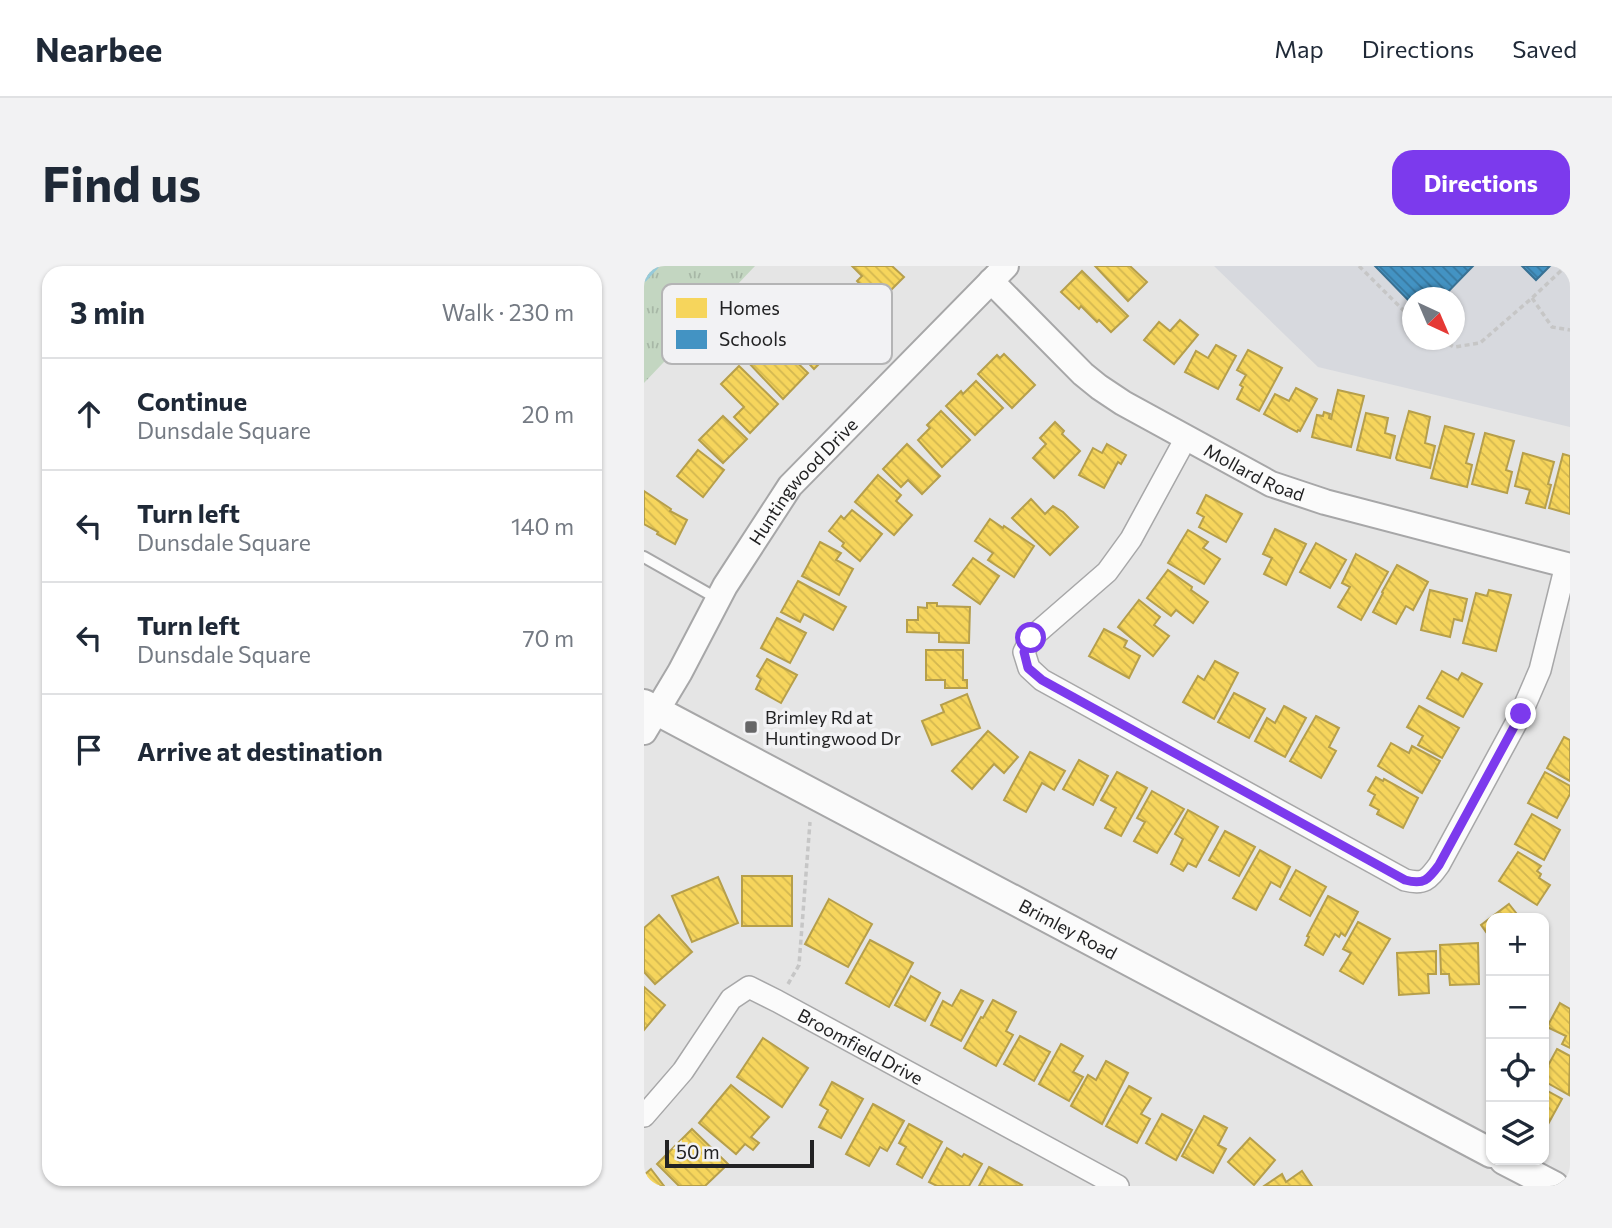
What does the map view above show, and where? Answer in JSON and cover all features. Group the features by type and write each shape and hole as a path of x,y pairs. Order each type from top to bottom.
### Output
{"main road":[{"name":"Brimley Road","path":"648,715 1486,1150"},
{"path":"1514,1165 1554,1186"}],"street":[{"name":"Mollard Road","path":"999,273 1083,374 1099,387 1123,403 1271,484 1296,494 1568,565"},
{"name":"Huntingwood Drive","path":"648,715 680,672 718,599 790,486 999,273"},
{"path":"1186,438 1131,539 1107,572 1031,638 1024,652 1028,668 1054,687 1405,880 1415,883 1428,879 1439,865 1521,714 1541,670 1568,565"},
{"name":"Broomfield Drive","path":"644,1116 683,1071 731,999 749,987 1118,1186"}],"lane":[{"path":"644,557 718,599"}],"path":[{"path":"1359,266 1402,308"},
{"path":"1465,345 1480,343 1566,266"},
{"path":"1532,299 1552,327 1570,330"},
{"path":"777,1001 799,965 810,822"}],"shaded area":[{"path":"1214,266 1570,266 1570,427 1318,367"}],"green space":[{"path":"644,266 755,266 738,284 662,284 662,364 644,383"}],"building: Homes":[{"path":"852,266 892,266 904,277 892,289 892,284 860,284 857,281 862,276"},
{"path":"1095,266 1130,266 1147,282 1128,301"},
{"path":"1082,271 1128,316 1111,332 1061,292"},
{"path":"1180,320 1198,335 1174,364 1144,340 1159,322 1170,331"},
{"path":"1216,345 1236,356 1218,389 1185,372 1196,351 1208,358"},
{"path":"1248,350 1282,368 1259,411 1237,399 1243,387 1240,385 1246,375 1237,370"},
{"path":"1004,354 1035,385 1012,408 978,374 997,355 1000,358"},
{"path":"750,364 799,364 808,373 783,399"},
{"path":"739,366 778,404 750,433 734,417 744,407 721,384"},
{"path":"976,381 1003,408 975,435 946,406"},
{"path":"1296,388 1317,399 1297,432 1264,414 1275,394 1289,401"},
{"path":"1338,390 1364,396 1351,447 1312,437 1317,415 1323,416 1324,412 1330,414 1331,419"},
{"path":"941,411 970,440 942,467 918,440 930,428 927,425"},
{"path":"1409,411 1430,417 1425,443 1435,446 1430,468 1396,458"},
{"path":"1366,413 1388,418 1385,433 1395,436 1390,458 1357,450"},
{"path":"723,416 747,439 723,463 699,440"},
{"path":"1055,422 1064,431 1062,434 1080,451 1054,478 1033,458 1046,444 1040,438"},
{"path":"1445,426 1474,434 1466,463 1472,465 1467,487 1431,478"},
{"path":"1485,433 1514,441 1506,470 1512,472 1507,493 1472,484"},
{"path":"907,444 940,476 922,494 908,480 901,487 883,469"},
{"path":"1107,444 1126,455 1121,464 1118,462 1104,488 1079,475 1093,448 1102,453"},
{"path":"698,450 724,470 703,497 677,476"},
{"path":"1523,453 1554,462 1545,508 1526,503 1530,490 1515,486"},
{"path":"1563,454 1570,456 1570,514 1549,508"},
{"path":"878,475 901,495 896,501 912,515 894,535 855,502"},
{"path":"644,491 687,520 675,544 644,524"},
{"path":"1206,495 1242,514 1226,542 1199,527 1204,517 1197,513"},
{"path":"1031,499 1045,514 1053,506 1078,527 1050,555 1012,518"},
{"path":"852,510 882,534 860,561 829,531 841,516 844,519"},
{"path":"990,519 1034,546 1014,577 988,560 993,553 975,541"},
{"path":"1275,529 1306,544 1286,585 1264,574 1272,558 1263,554"},
{"path":"1188,530 1208,542 1203,548 1220,559 1204,584 1168,563"},
{"path":"820,542 841,553 836,560 853,569 839,595 802,576"},
{"path":"1316,543 1346,560 1330,588 1300,572"},
{"path":"1356,554 1388,572 1361,620 1338,607 1350,587 1342,583"},
{"path":"973,558 999,576 980,604 953,585"},
{"path":"1397,565 1428,582 1413,610 1406,606 1396,624 1373,612"},
{"path":"1168,570 1208,602 1193,623 1176,610 1171,616 1147,598"},
{"path":"798,581 846,607 833,630 804,614 800,622 781,612"},
{"path":"1430,590 1467,599 1462,621 1454,619 1450,637 1421,630"},
{"path":"1489,590 1511,595 1496,651 1463,643 1476,593 1487,596"},
{"path":"1139,600 1160,617 1154,625 1169,636 1153,656 1118,627"},
{"path":"927,603 970,607 969,643 939,642 939,633 907,632 907,620 918,620 918,607 927,608"},
{"path":"777,618 806,633 790,663 761,648"},
{"path":"1104,629 1127,641 1124,647 1140,656 1129,678 1089,656"},
{"path":"926,650 963,650 963,680 967,680 967,688 945,688 945,680 926,680"},
{"path":"767,659 797,675 781,703 756,689 761,679 757,676"},
{"path":"1215,661 1238,673 1214,719 1183,702 1198,676 1204,680"},
{"path":"1442,671 1458,680 1462,673 1482,684 1463,717 1427,698"},
{"path":"1234,693 1265,709 1249,738 1218,722"},
{"path":"967,694 980,728 932,745 922,721 944,712 941,705"},
{"path":"1284,706 1306,718 1285,757 1255,741 1267,718 1275,723"},
{"path":"1419,706 1459,728 1442,758 1418,745 1423,736 1407,727"},
{"path":"1316,716 1339,728 1329,747 1336,751 1321,778 1290,761"},
{"path":"988,731 1018,757 1004,773 994,764 972,789 952,771"},
{"path":"1564,737 1570,740 1570,781 1547,768"},
{"path":"1391,743 1409,753 1412,746 1440,761 1422,793 1378,766"},
{"path":"1030,752 1065,771 1054,790 1042,783 1026,812 1004,800"},
{"path":"1079,760 1108,776 1093,805 1063,789"},
{"path":"1117,772 1147,788 1121,836 1105,828 1116,808 1101,800"},
{"path":"1545,772 1570,786 1570,794 1557,818 1528,803"},
{"path":"1376,777 1418,798 1403,828 1377,814 1379,810 1370,805 1375,795 1368,791"},
{"path":"1152,791 1184,809 1157,853 1134,841 1145,822 1137,818"},
{"path":"1188,810 1218,827 1196,867 1188,863 1183,871 1171,864 1183,839 1175,834"},
{"path":"1532,814 1560,830 1544,860 1515,844"},
{"path":"1225,831 1255,847 1239,876 1209,860"},
{"path":"1260,850 1290,867 1280,887 1271,882 1256,910 1233,898"},
{"path":"1518,852 1541,866 1537,871 1541,874 1539,878 1550,885 1537,905 1499,881"},
{"path":"1296,870 1326,887 1310,916 1280,899"},
{"path":"742,876 792,876 792,926 742,926"},
{"path":"718,877 738,923 692,942 672,896"},
{"path":"1328,896 1358,912 1345,936 1341,933 1339,937 1335,934 1323,955 1305,945"},
{"path":"829,899 872,924 848,967 805,944"},
{"path":"1509,904 1516,913 1497,913"},
{"path":"659,915 692,952 655,984 644,972 644,928"},
{"path":"1358,922 1390,939 1363,984 1340,971 1351,953 1343,949"},
{"path":"870,940 913,963 889,1007 846,983"},
{"path":"1478,943 1479,984 1450,985 1449,974 1441,974 1440,945"},
{"path":"1436,951 1436,974 1428,974 1429,993 1399,995 1397,953"},
{"path":"911,976 940,993 925,1021 895,1005"},
{"path":"644,987 665,1005 644,1030"},
{"path":"961,990 983,1001 961,1041 931,1025 943,1001 952,1006"},
{"path":"993,1000 1016,1012 1006,1031 1013,1035 996,1066 964,1048"},
{"path":"1560,1003 1570,1009 1570,1048 1562,1044 1566,1036 1549,1028"},
{"path":"1020,1036 1050,1052 1034,1081 1004,1064"},
{"path":"763,1038 808,1068 782,1107 737,1077"},
{"path":"1061,1044 1083,1056 1073,1072 1083,1077 1069,1101 1039,1084"},
{"path":"1557,1049 1570,1056 1569,1095 1549,1084 1549,1064"},
{"path":"1106,1061 1128,1073 1102,1124 1071,1106 1088,1075 1096,1080"},
{"path":"832,1082 863,1099 841,1138 819,1127 828,1110 820,1105"},
{"path":"731,1085 769,1117 751,1137 759,1143 753,1150 745,1144 736,1154 699,1123"},
{"path":"1129,1086 1151,1098 1141,1114 1150,1119 1137,1143 1106,1126"},
{"path":"1549,1092 1562,1099 1549,1122"},
{"path":"873,1104 904,1121 887,1151 880,1147 869,1166 846,1154"},
{"path":"1162,1114 1192,1130 1176,1160 1146,1143"},
{"path":"1204,1116 1227,1128 1218,1145 1226,1149 1213,1173 1182,1156"},
{"path":"909,1124 942,1142 922,1178 897,1164 906,1147 899,1143"},
{"path":"692,1129 728,1164 705,1186 679,1186 657,1164"},
{"path":"1250,1138 1275,1160 1254,1185 1228,1162"},
{"path":"947,1148 982,1164 969,1186 937,1186 929,1182"},
{"path":"989,1167 1022,1185 979,1186"},
{"path":"651,1169 664,1186 644,1186 644,1175"},
{"path":"1302,1171 1312,1186 1264,1186 1282,1174 1286,1182"}],"building: Schools":[{"path":"1375,266 1473,266 1453,287 1402,287 1402,294"},
{"path":"1522,266 1550,266 1536,280"}],"waterway":[{"path":"644,279 656,266"}],"place":[{"name":"Brimley Rd at Huntingwood Dr","path":"751,727"}],"route":[{"path":"1031,638 1024,652 1028,668 1042,680 1405,880 1415,883 1428,879 1439,865 1521,714"}]}
